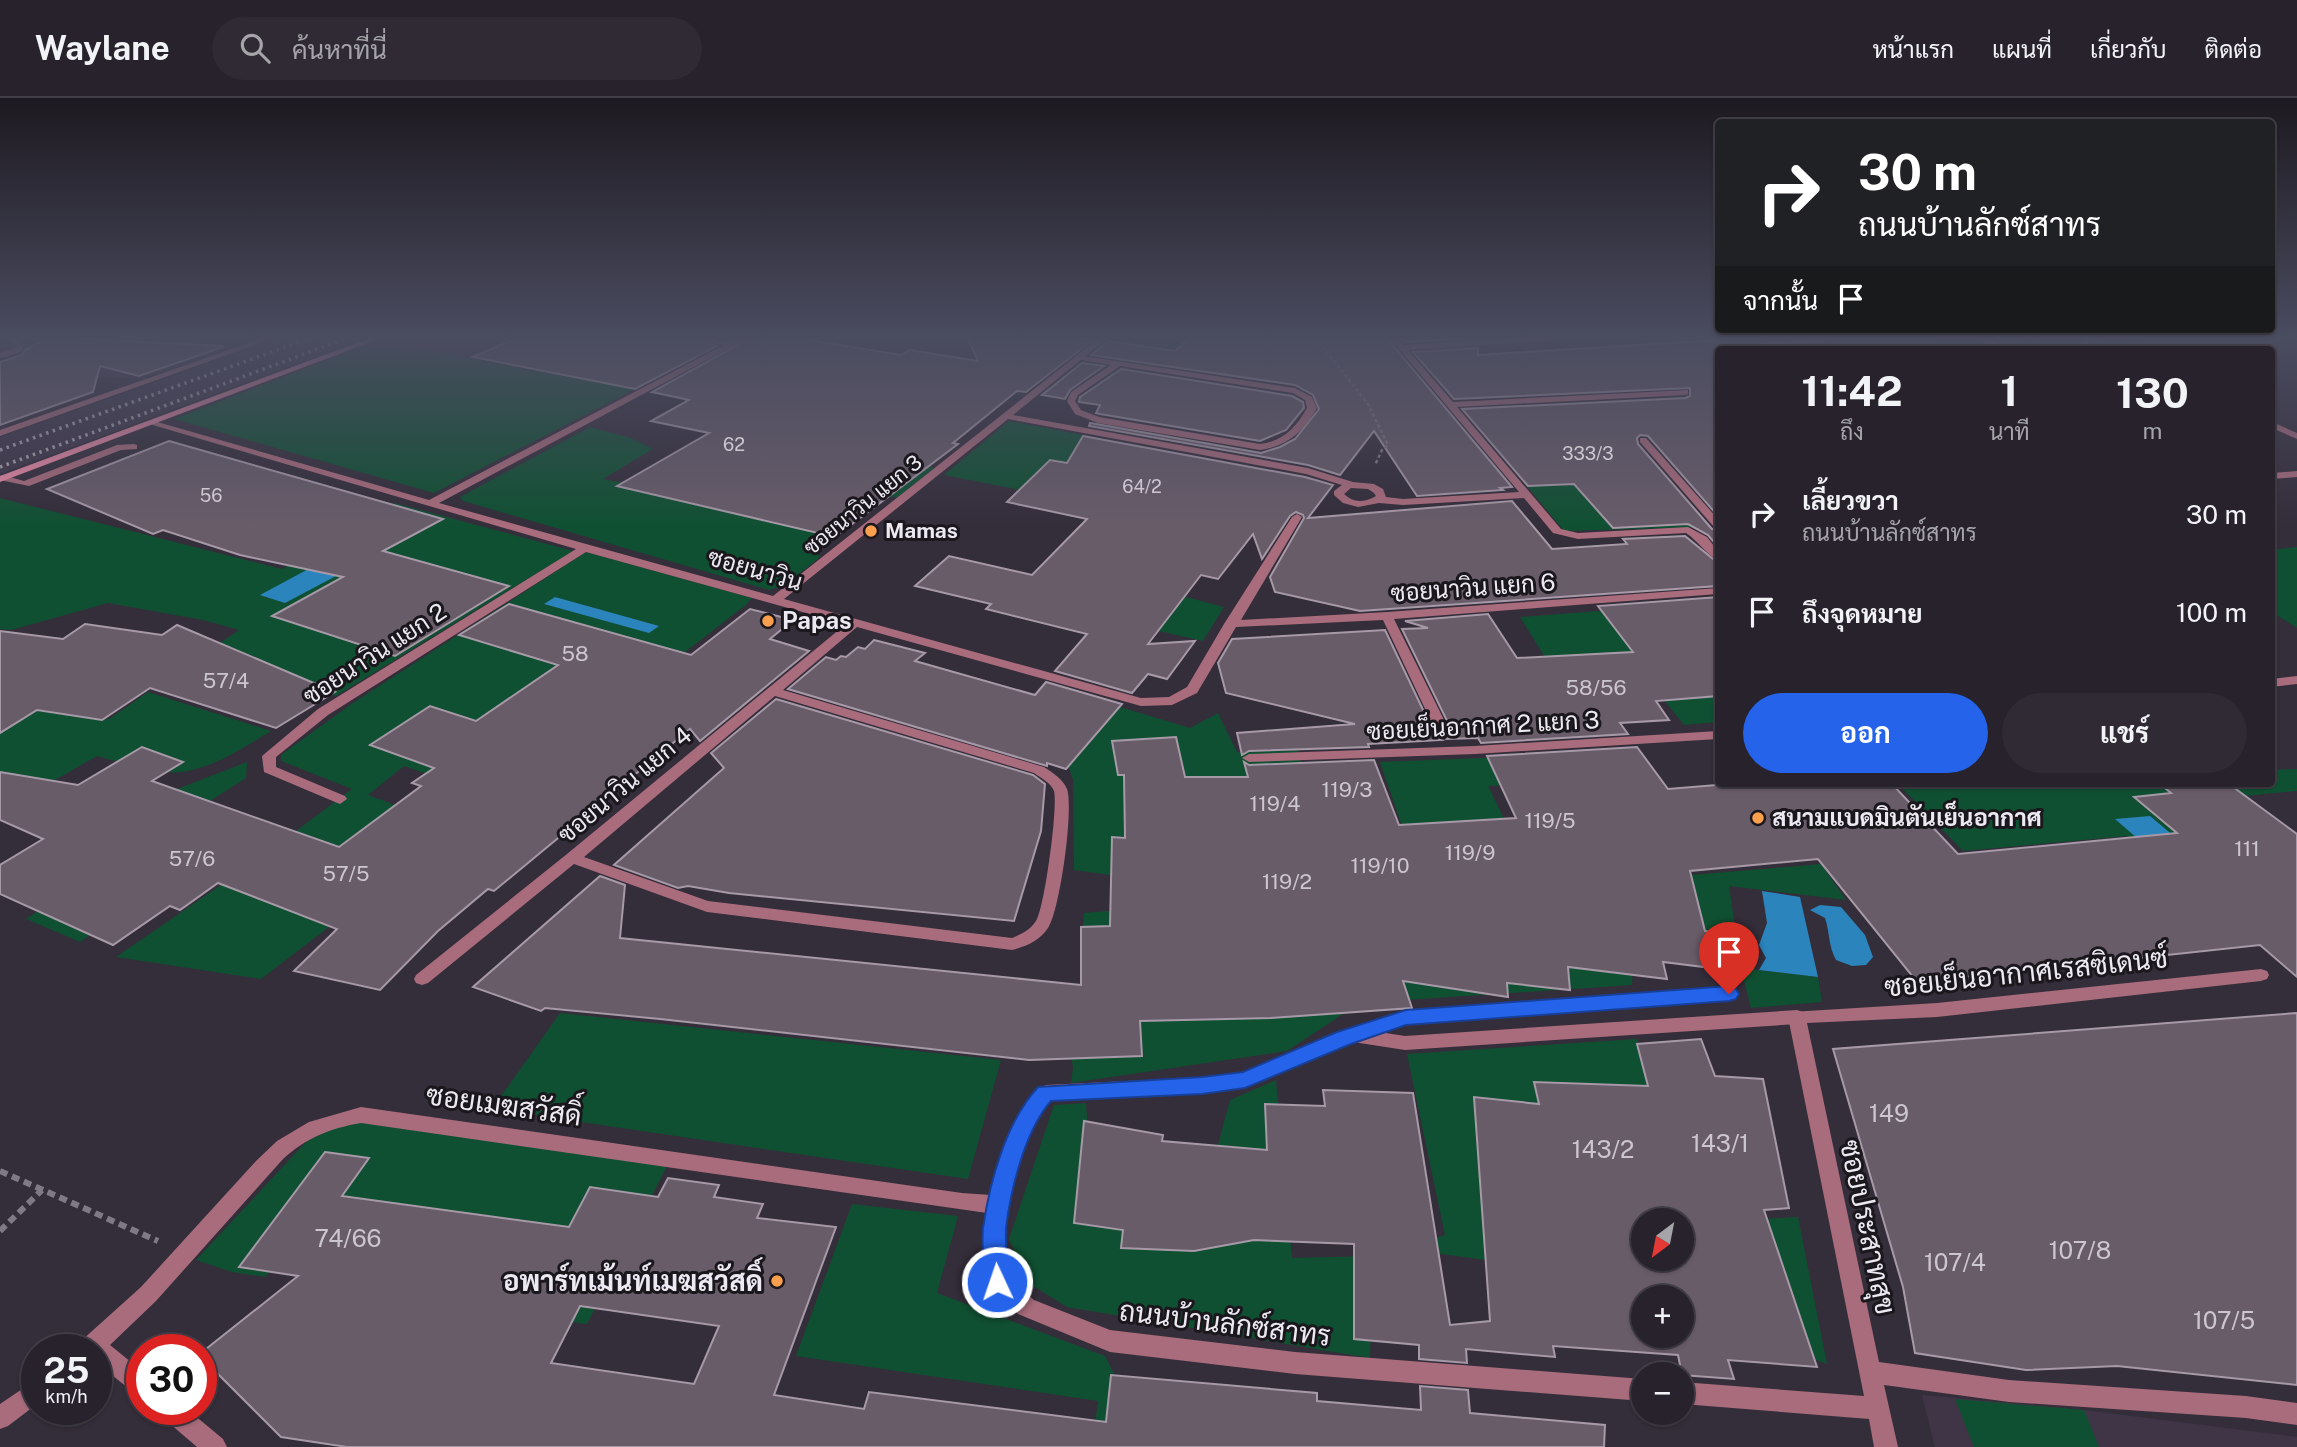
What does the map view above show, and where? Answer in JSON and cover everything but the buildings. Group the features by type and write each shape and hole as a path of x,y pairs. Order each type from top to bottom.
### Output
{"street":[{"path":"0,433 94,400"},
{"path":"1,479 212,400"},
{"path":"431,503 626,400"},
{"name":"ซอยนาวิน แยก 3","path":"777,599 1026,400"},
{"path":"1071,400 1073,409 1098,420 1260,447 1275,446 1287,440 1301,427 1312,408 1309,400"},
{"path":"1445,400 1556,531 1567,534 1688,530 1703,540 1715,554"},
{"path":"1449,405 1541,400"},
{"path":"1006,416 1308,471 1352,485 1375,488 1381,494 1379,500"},
{"name":"ซอยนาวิน","path":"151,423 585,548 777,599 1141,702 1172,701 1192,690 1297,517"},
{"path":"2275,426 2297,436"},
{"path":"1643,440 1715,522"},
{"path":"1,479 25,484 120,447 134,447"},
{"path":"2275,476 2297,474"},
{"path":"1352,485 1339,489 1339,496 1356,504 1379,500 1435,501 1527,495"},
{"path":"1703,540 1715,535"},
{"name":"ซอยนาวิน แยก 2","path":"340,799 269,769 269,756 323,712 585,548"},
{"name":"ซอยนาวิน แยก 6","path":"1230,624 1387,616 1715,591"},
{"path":"1387,616 1444,734"},
{"name":"ซอยนาวิน แยก 4","path":"422,979 855,623"},
{"path":"2275,683 2297,680"},
{"path":"572,858 707,906 1012,944 1034,937 1048,917 1059,824 1061,790 1052,779 1039,770 774,691"},
{"name":"ซอยเย็นอากาศ 2 แยก 3","path":"1249,758 1475,750 1715,735"},
{"name":"ซอยเย็นอากาศเรสซิเดนซ์","path":"1353,1035 1405,1043 1937,1010 2261,975"},
{"name":"ถนนบ้านลักซ์สาทร","path":"1631,1389 1294,1363 1110,1341 1026,1307 997,1282 995,1229 1012,1150 1031,1110 1046,1093 1202,1086 1245,1080 1353,1035 1406,1017 1729,994"},
{"name":"ซอยประสาทสุข","path":"1797,1017 1886,1447"},
{"name":"ซอยเมฆสวัสดิ์","path":"109,1334 164,1278 184,1252 272,1157 317,1126 361,1115 962,1202 1000,1205"},
{"path":"112,1362 126,1373"},
{"path":"1870,1372 2009,1391 2246,1407 2297,1414"},
{"path":"1694,1394 1877,1408"},
{"path":"0,1418 21,1402"},
{"path":"189,1425 215,1447"}],"path":[{"path":"1365,400 1388,445 1382,450"},
{"path":"0,1171 184,1252"},
{"path":"0,1231 42,1189"}],"shaded area":[{"path":"105,400 199,400 0,474 0,437"},
{"path":"1922,1395 2084,1410 2297,1437 2297,1447 1935,1447"}],"green space":[{"path":"224,400 614,400 434,493 174,419"},
{"path":"1009,421 1093,437 1077,454 1026,491 944,475"},
{"path":"590,427 631,438 653,449 603,479 679,493 772,435 934,468 898,497 831,497 771,484 731,513 816,533 819,558 785,585 769,590 463,501 460,497"},
{"path":"1503,457 1703,527 1564,531"},
{"path":"0,498 282,569 395,503 573,551 336,696 198,658 239,630 203,620 108,603 11,630 0,629"},
{"path":"2297,547 2297,628 2275,614 2275,550"},
{"path":"586,552 752,598 496,798 404,766 368,795 458,828 261,979 116,957 260,858 352,789 281,761 281,755 350,705"},
{"path":"1129,582 1224,607 1203,641 1097,617"},
{"path":"1664,606 1715,656 1715,722 1684,725 1632,660 1551,667 1520,617"},
{"path":"148,692 271,731 221,760 188,771 154,771 97,756 15,803 0,806 0,725 28,707 109,719"},
{"path":"1110,704 1190,728 1218,713 1237,752 1298,750 1327,863 1124,877 1074,870 1073,780 1064,754"},
{"path":"1508,757 1519,785 1488,786 1507,825 1404,832 1380,762"},
{"path":"247,762 246,778 103,869 164,794"},
{"path":"2297,769 2297,791 2161,804 2281,910 2222,919 2127,836 1963,851 1901,787 2275,787 2275,770"},
{"path":"1821,864 1846,900 1729,886 1741,968 1635,920 1632,985 1360,1003 1287,1051 1071,1083 1073,1068 1066,1018 1190,1012 1082,936 1084,913 1244,899 1253,912"},
{"path":"83,882 138,901 80,942 26,919"},
{"path":"1741,968 1818,977 1822,1002 1751,1008"},
{"path":"560,1013 1001,1060 968,1179 492,1109"},
{"path":"1637,1039 1656,1086 1579,1228 1631,1226 1631,1266 1514,1264 1398,1248 1445,1235 1407,1054"},
{"path":"1276,1080 1292,1258 1373,1256 1370,1358 1067,1307 1027,1282 1009,1239 1054,1105 1086,1103 1093,1212 1196,1227 1230,1100"},
{"path":"357,1122 667,1166 587,1324 563,1321 328,1202 265,1277 232,1272 196,1260 307,1141 337,1126"},
{"path":"852,1204 958,1216 937,1293 1105,1356 1124,1393 1092,1447 1098,1401 796,1356"},
{"path":"1798,1217 1827,1364 1792,1351 1768,1269 1694,1268 1694,1222"},
{"path":"1955,1399 2084,1410 2099,1447 1974,1447"}],"water":[{"path":"327,559 353,567 285,603 260,595"},
{"path":"555,597 659,626 649,633 544,604"},
{"path":"2150,816 2226,880 2190,884 2115,819"},
{"path":"1762,891 1800,897 1818,977 1759,970 1766,958 1759,945 1767,923"},
{"path":"1820,905 1841,907 1865,935 1873,957 1866,965 1852,966 1836,960 1825,918 1810,910"}],"railway":[{"path":"0,450 139,400"},
{"path":"0,467 181,400"}],"place":[{"name":"Mamas","path":"871,531"},
{"name":"Papas","path":"768,621"},
{"name":"สนามแบดมินตันเย็นอากาศ","path":"1758,818"},
{"name":"อพาร์ทเม้นท์เมฆสวัสดิ์","path":"777,1281"}],"route":[{"path":"997,1282 995,1229 1012,1150 1031,1110 1046,1093 1202,1086 1245,1080 1290,1059 1406,1017 1729,994"}]}
